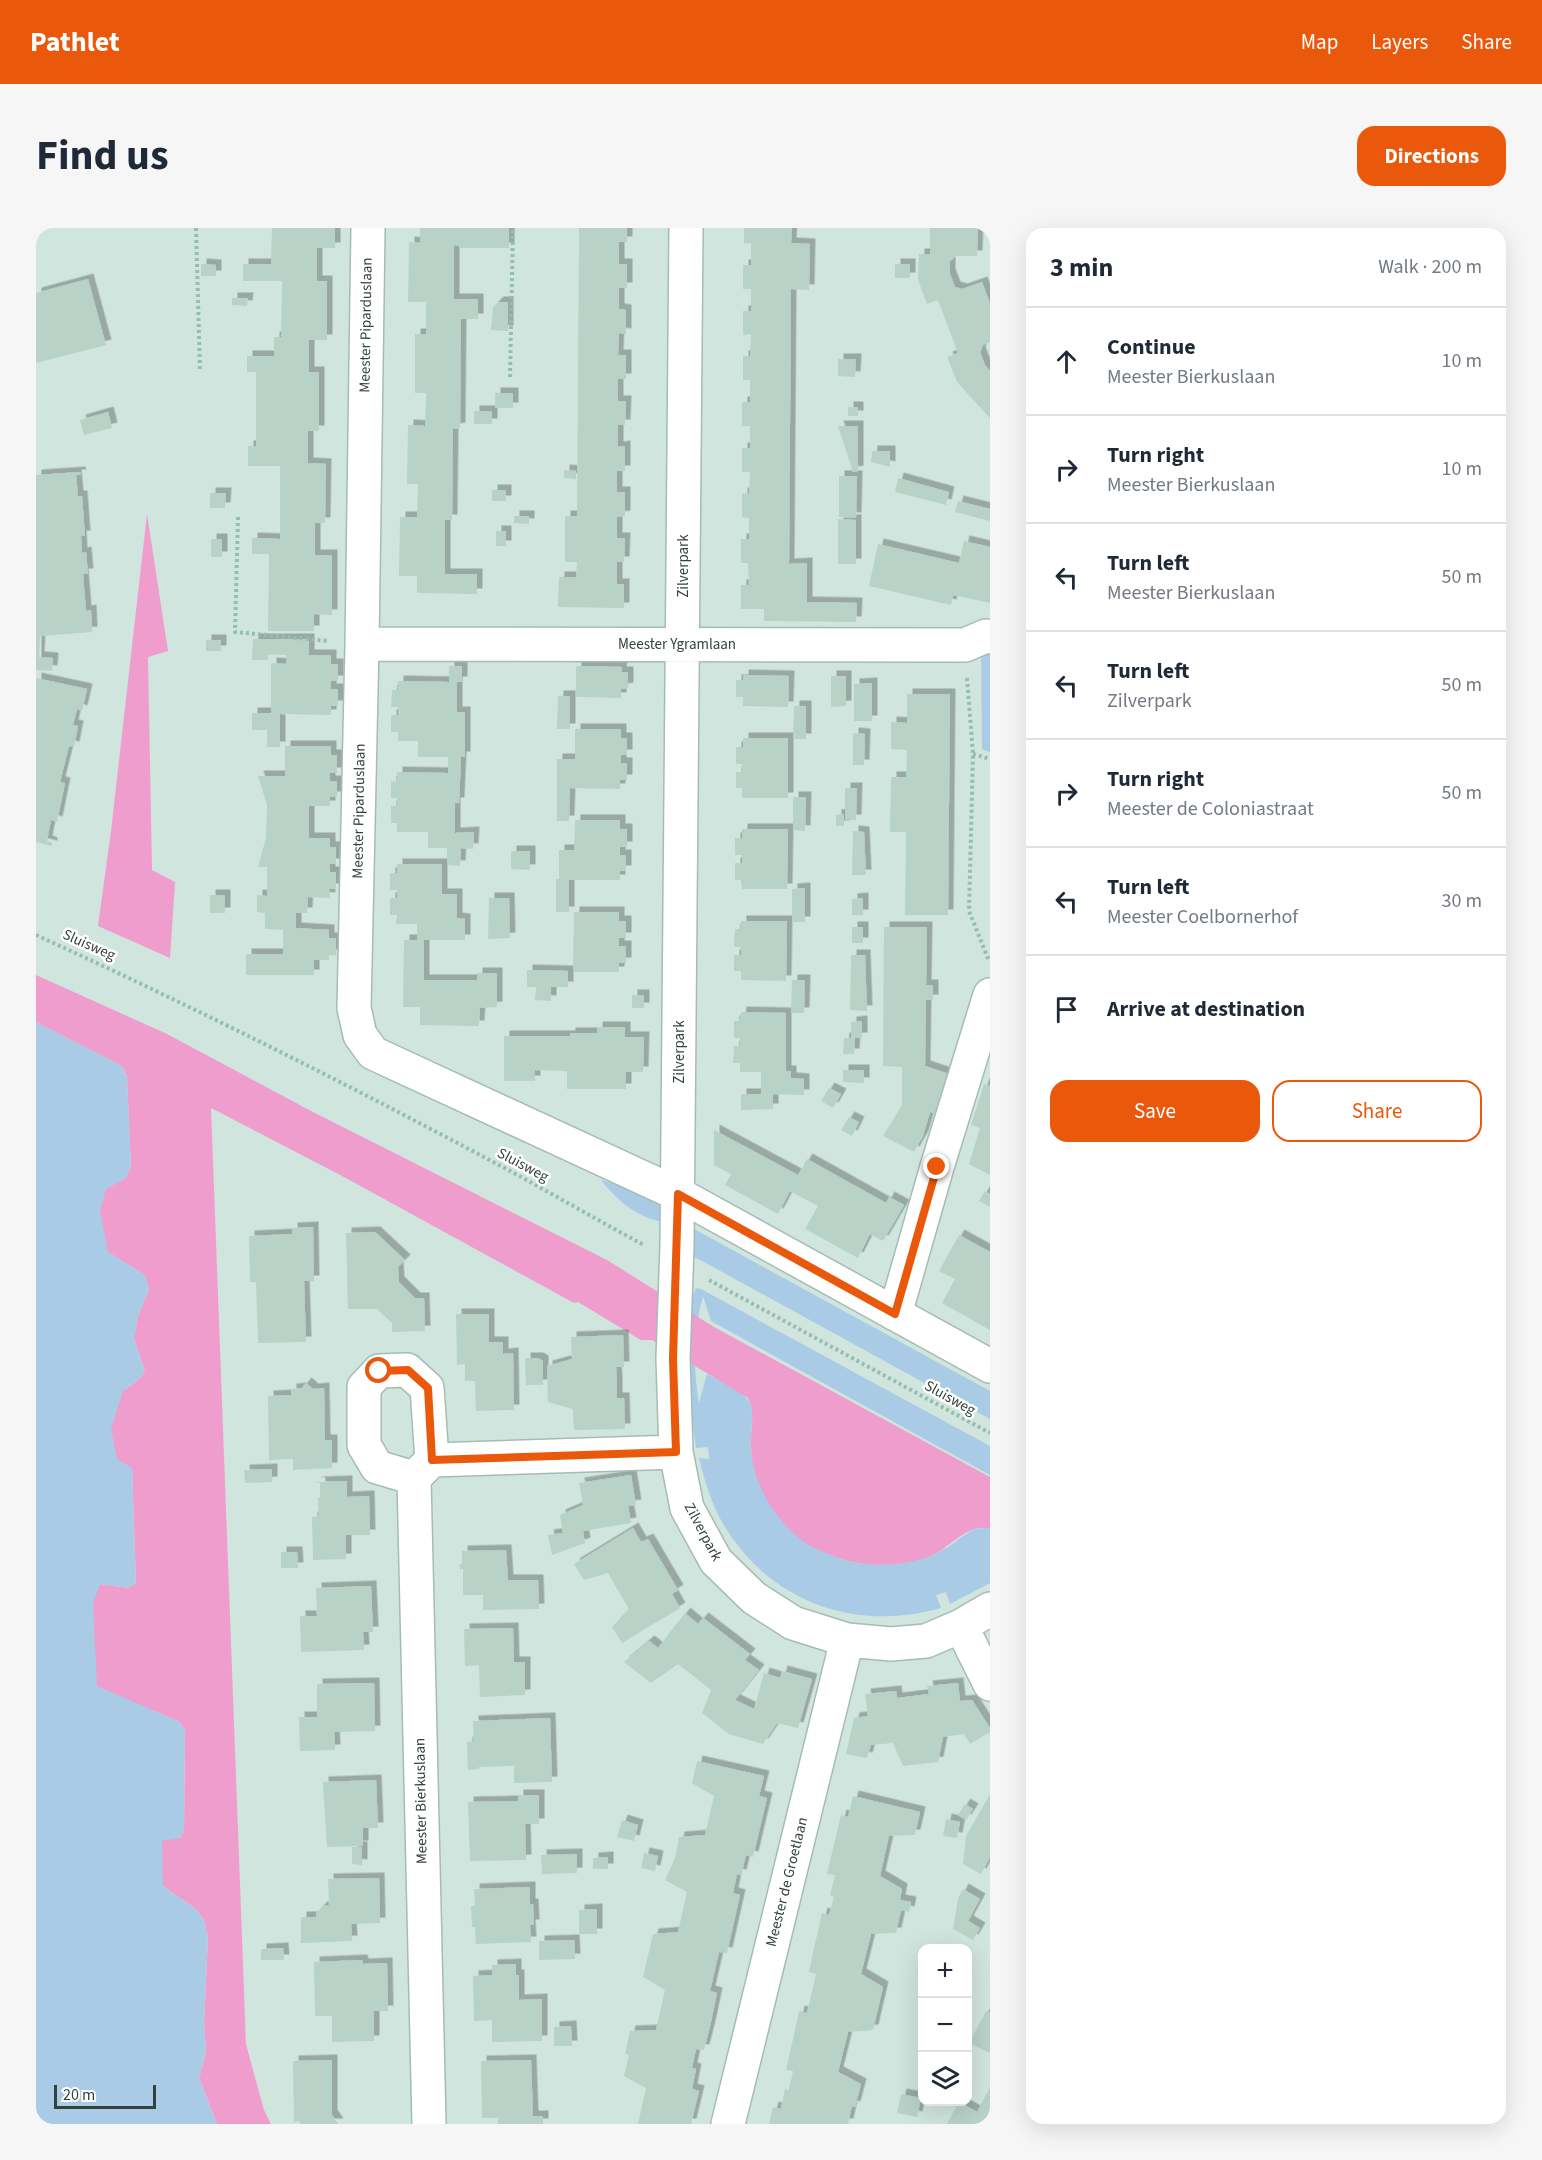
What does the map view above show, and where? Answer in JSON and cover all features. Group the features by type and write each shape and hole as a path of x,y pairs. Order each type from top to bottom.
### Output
{"street":[{"name":"Meester Piparduslaan","path":"368,228 354,1008 360,1035 373,1053 678,1194 990,1366"},
{"name":"Zilverpark","path":"686,228 678,1194 673,1359 676,1452 687,1508 716,1561 754,1598 793,1623 847,1640 891,1644 926,1641 961,1626 990,1609"},
{"name":"Meester Ygramlaan","path":"362,644 977,641"},
{"path":"895,1314 990,995"},
{"name":"Meester Bierkuslaan","path":"429,2124 423,1469 676,1452"},
{"path":"961,1626 990,1684"},
{"name":"Meester de Groetlaan","path":"728,2124 847,1640"}],"path":[{"path":"196,228 200,371"},
{"path":"510,377 513,228"},
{"path":"238,517 235,632 362,644"},
{"path":"977,641 969,910 990,963"},
{"path":"973,754 990,759"},
{"name":"Sluisweg","path":"36,935 279,1050 497,1164 990,1433"}],"shaded area":[{"path":"36,228 990,228 990,2124 271,2124 264,2111 246,2044 230,1648 36,1022"},
{"path":"147,514 168,651 148,657 152,870 175,882 170,958 98,926"},
{"path":"981,646 990,648 990,752 982,749"},
{"path":"36,975 167,1034 311,1111 607,1260 714,1327 990,1477 990,1529 974,1529 930,1556 919,1560 883,1565 847,1561 816,1549 799,1538 781,1520 760,1485 752,1460 752,1415 748,1398 652,1340 641,1340 578,1302 574,1303 344,1177 211,1108 246,2044 264,2110 271,2124 217,2124 199,2078 206,2052 204,2022 208,1937 204,1920 196,1909 163,1886 162,1841 180,1838 184,1830 185,1731 180,1722 97,1686 93,1604 100,1584 129,1588 136,1583 132,1468 117,1459 111,1429 123,1391 139,1379 145,1371 134,1339 138,1316 149,1290 145,1275 108,1252 100,1211 106,1189 126,1178 131,1167 127,1077 122,1066 36,1022"},
{"path":"36,1022 122,1066 127,1078 131,1167 126,1178 107,1189 108,1252 145,1275 149,1290 138,1316 134,1339 145,1371 139,1379 123,1391 132,1468 136,1584 129,1588 100,1584 97,1685 180,1722 185,1731 184,1830 163,1886 196,1909 204,1920 208,1937 204,2022 206,2052 199,2078 217,2124 36,2124"},
{"path":"601,1180 622,1186 663,1188 663,1222 653,1220 628,1207"},
{"path":"694,1229 990,1391 990,1419 693,1256"},
{"path":"696,1288 990,1446 990,1475 711,1321 703,1296 697,1323 695,1350 699,1403 707,1374 735,1389 749,1401 752,1410 751,1446 754,1464 774,1508 791,1529 812,1545 839,1558 865,1564 891,1564 930,1555 948,1547 976,1529 990,1529 990,1583 950,1604 946,1592 936,1595 941,1608 909,1615 878,1616 848,1613 819,1605 792,1592 767,1575 744,1553 725,1527 709,1494 699,1458 709,1459 708,1447 696,1448 691,1412 689,1367 693,1295"}],"building":[{"path":"272,228 335,228 335,248 317,248 317,281 327,281 327,340 309,340 309,372 319,372 319,431 308,431 308,463 326,464 325,523 315,523 315,555 332,555 332,615 314,614 314,631 268,631 269,554 252,554 252,538 280,539 280,466 248,466 248,446 256,446 256,372 247,372 247,356 274,356 274,337 281,337 282,281 243,281 243,264 271,264"},
{"path":"420,228 509,228 509,248 459,248 454,245 454,299 478,299 478,319 461,319 460,428 453,429 452,520 445,520 445,574 477,574 477,594 417,593 417,576 399,576 400,517 417,517 418,484 407,484 408,425 425,426 426,393 415,393 415,334 426,334 426,302 408,302 409,242 420,243"},
{"path":"579,228 627,228 627,242 619,242 619,264 627,264 627,288 619,288 619,309 626,310 626,334 619,333 618,355 626,355 626,379 618,379 618,401 626,401 625,425 618,425 618,447 625,446 625,471 617,471 617,492 625,492 625,516 617,517 617,538 625,538 624,562 617,562 617,584 624,584 624,608 558,607 559,577 576,577 577,562 565,562 565,516 577,516"},
{"path":"744,228 792,228 791,243 810,244 809,290 791,289 789,564 807,563 807,602 857,603 856,622 764,621 764,609 741,609 741,585 749,585 748,563 741,563 741,539 749,539 749,518 742,517 742,493 749,494 750,472 742,472 742,448 750,448 750,426 742,426 742,402 750,402 750,380 743,380 743,356 750,356 751,334 743,335 743,311 751,311 751,289 743,289 743,265 751,265 751,243 744,243"},
{"path":"930,228 978,228 977,256 956,256 950,261 950,274 955,287 962,289 982,282 990,304 990,342 983,345 980,352 990,371 990,418 957,382 947,357 958,353 938,300 927,304 918,280 919,254 930,254"},
{"path":"201,264 216,265 216,276 201,276"},
{"path":"895,264 910,264 910,278 895,278"},
{"path":"88,279 106,345 36,363 36,293"},
{"path":"232,298 248,298 247,306 232,305"},
{"path":"498,302 508,302 508,331 491,330 493,307"},
{"path":"838,359 856,359 855,377 838,376"},
{"path":"495,393 513,393 513,408 495,408"},
{"path":"848,407 858,407 858,416 848,416"},
{"path":"474,411 492,411 492,424 474,424"},
{"path":"108,412 112,428 84,435 80,420"},
{"path":"838,426 858,426 858,471 853,472"},
{"path":"872,451 890,451 890,467 871,462"},
{"path":"564,470 576,471 576,479 564,478"},
{"path":"80,472 81,475 76,475 78,496 82,496 85,536 81,536 82,553 86,552 88,574 83,574 86,611 91,610 92,632 40,636 39,657 53,658 52,671 36,670 36,475"},
{"path":"839,476 857,476 856,518 839,517"},
{"path":"898,478 949,492 946,505 895,492"},
{"path":"492,490 506,490 506,501 492,501"},
{"path":"210,493 226,493 225,508 210,508"},
{"path":"958,501 990,509 990,521 955,512"},
{"path":"514,516 529,516 529,524 514,523"},
{"path":"838,519 856,520 856,564 838,564"},
{"path":"496,531 506,531 506,546 496,546"},
{"path":"211,539 222,539 222,557 211,557"},
{"path":"964,541 990,547 990,603 953,595 951,605 869,586 878,544 959,563"},
{"path":"253,639 309,639 309,655 331,655 331,664 338,664 338,681 331,681 331,689 338,689 338,706 331,706 331,715 280,714 280,747 267,747 267,730 252,730 252,713 271,713 271,663 286,664 286,655 268,654 268,660 252,660"},
{"path":"206,640 221,640 221,651 206,651"},
{"path":"449,666 462,666 462,682 457,682 457,712 465,712 465,757 461,757 459,803 455,803 455,833 474,832 473,849 461,848 460,866 447,865 447,848 428,848 428,832 397,832 397,823 391,823 391,806 397,806 397,798 391,798 391,781 397,782 397,772 448,773 448,757 418,757 418,741 398,741 398,732 391,732 391,715 398,715 398,707 391,707 392,690 398,690 398,681 449,682"},
{"path":"576,666 622,667 621,672 628,672 628,688 621,689 621,698 576,697"},
{"path":"743,675 789,676 788,707 743,706 743,697 736,697 736,680 743,680"},
{"path":"831,676 846,676 846,706 831,707"},
{"path":"36,678 87,689 82,711 77,709 73,725 78,726 74,747 69,746 60,782 65,783 57,822 51,820 47,841 52,843 52,846 36,842"},
{"path":"872,683 872,721 854,721 854,684"},
{"path":"907,694 950,694 948,915 905,915 906,832 890,832 891,777 906,777 907,750 891,749 891,722 907,723"},
{"path":"558,696 570,696 570,729 557,729"},
{"path":"794,706 806,706 806,739 793,739"},
{"path":"575,729 621,729 621,738 627,738 627,755 621,755 621,763 627,763 627,780 620,780 620,789 570,788 569,821 557,821 557,759 575,759"},
{"path":"853,733 865,734 864,765 853,765"},
{"path":"743,738 788,738 788,798 742,798 742,788 736,788 736,772 742,772 742,764 736,764 736,747 743,747"},
{"path":"285,746 331,746 331,755 337,755 337,773 330,773 330,781 337,781 337,797 330,797 330,806 309,806 309,838 330,838 330,847 336,847 336,864 330,864 330,872 336,872 336,889 329,889 330,898 308,897 307,913 296,913 296,928 329,930 329,938 336,938 336,955 329,955 329,960 314,960 314,975 246,975 246,954 283,954 283,930 265,929 265,913 257,912 257,895 267,896 267,867 258,867 266,838 267,805 258,776 285,776"},
{"path":"845,788 857,788 856,820 845,820"},
{"path":"793,797 806,797 805,831 793,830"},
{"path":"844,814 844,826 836,826 836,815"},
{"path":"575,820 620,820 620,829 627,829 627,847 620,847 620,855 626,855 626,871 620,871 620,880 569,880 569,912 556,912 559,850 574,850"},
{"path":"742,829 788,829 787,889 742,889 741,880 735,880 735,863 742,863 742,855 735,855 735,838 742,838"},
{"path":"853,831 864,832 866,875 852,875"},
{"path":"511,851 530,851 530,870 511,869"},
{"path":"397,864 442,864 442,894 457,894 457,918 465,919 465,940 424,940 424,980 477,980 477,973 497,973 497,1007 480,1008 479,1026 420,1025 420,1007 403,1007 404,940 417,940 417,924 396,924 397,915 390,915 390,898 397,898 397,890 390,890 390,873 397,873"},
{"path":"805,888 805,922 792,922 792,889"},
{"path":"210,895 225,895 225,913 210,913"},
{"path":"489,898 509,898 510,938 488,939"},
{"path":"863,898 863,915 852,915 852,899"},
{"path":"574,912 619,912 619,921 626,921 626,938 619,938 619,946 626,946 626,963 619,963 619,972 573,972"},
{"path":"741,921 787,921 786,981 741,980 741,971 734,971 734,955 741,955 741,947 734,947 735,929 741,929"},
{"path":"852,927 863,927 863,943 852,943"},
{"path":"884,927 927,927 926,985 933,985 933,1000 926,1000 925,1066 952,1075 940,1115 930,1112 923,1136 914,1152 883,1136 902,1105 902,1067 883,1066"},
{"path":"851,955 865,955 867,1011 850,1010"},
{"path":"527,970 568,971 568,987 551,987 551,1001 535,1000 536,987 527,987"},
{"path":"792,980 805,980 804,1013 791,1013"},
{"path":"632,995 644,995 644,1008 632,1008"},
{"path":"741,1012 786,1013 786,1071 791,1071 791,1078 804,1079 804,1095 773,1094 773,1109 741,1110 741,1094 761,1094 761,1072 740,1072 740,1063 733,1063 734,1046 740,1046 740,1038 734,1038 734,1021 740,1021"},
{"path":"862,1021 862,1038 855,1038 854,1054 843,1054 844,1038 851,1038 851,1022"},
{"path":"597,1027 625,1027 625,1037 644,1037 643,1072 626,1072 626,1089 567,1089 567,1071 535,1070 535,1081 504,1081 504,1036 570,1036 570,1033 597,1033"},
{"path":"843,1070 864,1070 864,1083 843,1082"},
{"path":"984,1084 990,1086 990,1175 969,1164 980,1128 971,1125"},
{"path":"829,1088 841,1094 833,1108 821,1101"},
{"path":"849,1117 859,1122 852,1136 841,1130"},
{"path":"714,1130 798,1175 807,1159 886,1203 889,1197 904,1205 883,1241 870,1234 858,1258 805,1229 818,1206 790,1191 778,1214 725,1185 731,1174 714,1165"},
{"path":"985,1191 990,1194 990,1207 979,1201"},
{"path":"313,1227 314,1281 304,1281 306,1342 258,1343 256,1282 250,1282 249,1236 292,1234 292,1228"},
{"path":"375,1232 405,1260 398,1267 399,1282 415,1298 424,1298 425,1331 392,1332 392,1323 377,1309 348,1309 346,1233"},
{"path":"959,1235 990,1252 990,1330 942,1303 955,1279 939,1271"},
{"path":"456,1314 489,1314 489,1342 503,1342 503,1354 513,1353 514,1410 476,1411 475,1381 465,1381 465,1364 457,1365"},
{"path":"623,1335 624,1367 616,1367 617,1398 624,1398 625,1429 574,1430 573,1409 548,1402 547,1366 572,1359 571,1337"},
{"path":"525,1358 538,1358 543,1361 543,1385 526,1385"},
{"path":"306,1383 313,1389 324,1388 325,1440 332,1440 332,1468 293,1470 293,1459 269,1460 268,1396 291,1395 291,1389 302,1388"},
{"path":"272,1469 272,1482 245,1483 244,1470"},
{"path":"631,1475 636,1505 628,1506 631,1523 583,1531 585,1543 552,1555 548,1535 563,1533 560,1515 583,1505 579,1483"},
{"path":"347,1481 347,1497 369,1496 370,1535 346,1535 346,1559 313,1560 312,1517 319,1516 318,1498 320,1497 320,1483 315,1482"},
{"path":"633,1528 641,1542 648,1539 678,1590 672,1594 680,1608 622,1643 612,1627 629,1609 608,1573 584,1580 574,1564"},
{"path":"506,1550 508,1580 538,1580 539,1609 483,1610 483,1595 463,1595 463,1569 460,1569 459,1564 462,1564 462,1551"},
{"path":"281,1552 297,1552 298,1568 281,1568"},
{"path":"371,1586 373,1632 363,1632 364,1650 301,1652 300,1616 317,1616 316,1588"},
{"path":"685,1613 698,1624 703,1618 750,1654 745,1660 759,1670 735,1700 754,1709 764,1673 780,1678 782,1671 812,1679 798,1728 777,1723 763,1744 729,1734 702,1713 711,1690 678,1664 651,1683 624,1662 649,1641 658,1648"},
{"path":"513,1628 514,1662 525,1662 525,1695 480,1697 479,1665 465,1666 464,1629"},
{"path":"374,1683 375,1731 334,1732 335,1750 300,1751 299,1717 317,1717 317,1684"},
{"path":"958,1683 960,1701 972,1700 990,1728 990,1732 970,1744 964,1734 943,1737 938,1762 903,1766 893,1743 871,1745 867,1758 846,1754 854,1718 868,1716 865,1694 896,1691 897,1698 929,1694 927,1686"},
{"path":"550,1718 552,1782 514,1783 514,1766 479,1767 479,1769 468,1770 467,1742 474,1741 473,1721"},
{"path":"697,1761 764,1776 759,1796 767,1798 753,1857 746,1855 741,1875 737,1874 733,1893 740,1895 727,1953 719,1952 710,1991 717,1993 711,2022 704,2050 696,2049 692,2068 696,2069 692,2089 699,2091 691,2124 638,2124 646,2088 624,2076 629,2055 625,2054 630,2031 656,2030 665,1990 643,1977 653,1934 678,1932 687,1892 665,1880 675,1858 679,1837 705,1835 714,1796 692,1783"},
{"path":"376,1780 378,1828 363,1828 363,1846 327,1847 323,1782"},
{"path":"990,1794 990,1857 981,1874 963,1864 966,1836"},
{"path":"518,1795 539,1795 539,1824 525,1824 526,1860 470,1861 468,1802 518,1801"},
{"path":"853,1796 920,1812 915,1835 889,1836 880,1876 902,1889 900,1900 911,1902 909,1912 901,1910 896,1933 871,1934 861,1974 883,1987 873,2030 848,2032 838,2072 861,2084 848,2124 769,2124 773,2107 781,2109 785,2089 789,2090 793,2071 786,2070 799,2011 807,2013 816,1974 809,1972 822,1913 829,1915 834,1897 830,1895 835,1875 827,1874 841,1815 848,1817"},
{"path":"965,1804 973,1809 966,1820 958,1815"},
{"path":"946,1819 960,1822 957,1838 943,1836"},
{"path":"622,1820 638,1825 634,1841 617,1837"},
{"path":"352,1847 362,1847 362,1865 352,1864"},
{"path":"644,1853 658,1856 655,1871 641,1868"},
{"path":"577,1854 577,1873 542,1874 541,1855"},
{"path":"608,1857 608,1869 593,1869 593,1858"},
{"path":"379,1878 380,1923 351,1924 352,1941 301,1943 301,1917 316,1917 316,1913 323,1906 329,1905 328,1879"},
{"path":"530,1887 534,1925 530,1925 531,1942 476,1944 471,1906 475,1906 474,1889"},
{"path":"963,1889 980,1899 968,1921 980,1928 973,1940 953,1929 958,1899"},
{"path":"597,1909 597,1934 579,1934 579,1910"},
{"path":"574,1940 575,1959 539,1960 539,1941"},
{"path":"283,1948 284,1960 261,1960 261,1949"},
{"path":"362,1960 363,1964 387,1963 388,2011 374,2011 374,2041 332,2042 332,2016 315,2016 314,1962"},
{"path":"516,1964 516,1975 519,1975 519,2000 542,1999 542,2041 492,2042 492,2020 474,2021 473,1976 492,1975 492,1965"},
{"path":"986,2011 990,2013 990,2053 972,2044 972,2037"},
{"path":"571,2026 572,2046 554,2046 554,2027"},
{"path":"332,2060 332,2115 338,2124 294,2122 293,2061"},
{"path":"531,2060 533,2116 543,2116 543,2124 498,2124 498,2118 482,2118 481,2061"},
{"path":"990,2087 990,2124 947,2124 957,2106 966,2106 977,2112"},
{"path":"901,2094 918,2097 917,2117 897,2113"}],"route":[{"path":"379,1371 408,1370 428,1388 432,1460 676,1452 673,1359 678,1194 895,1314 937,1167"}]}
